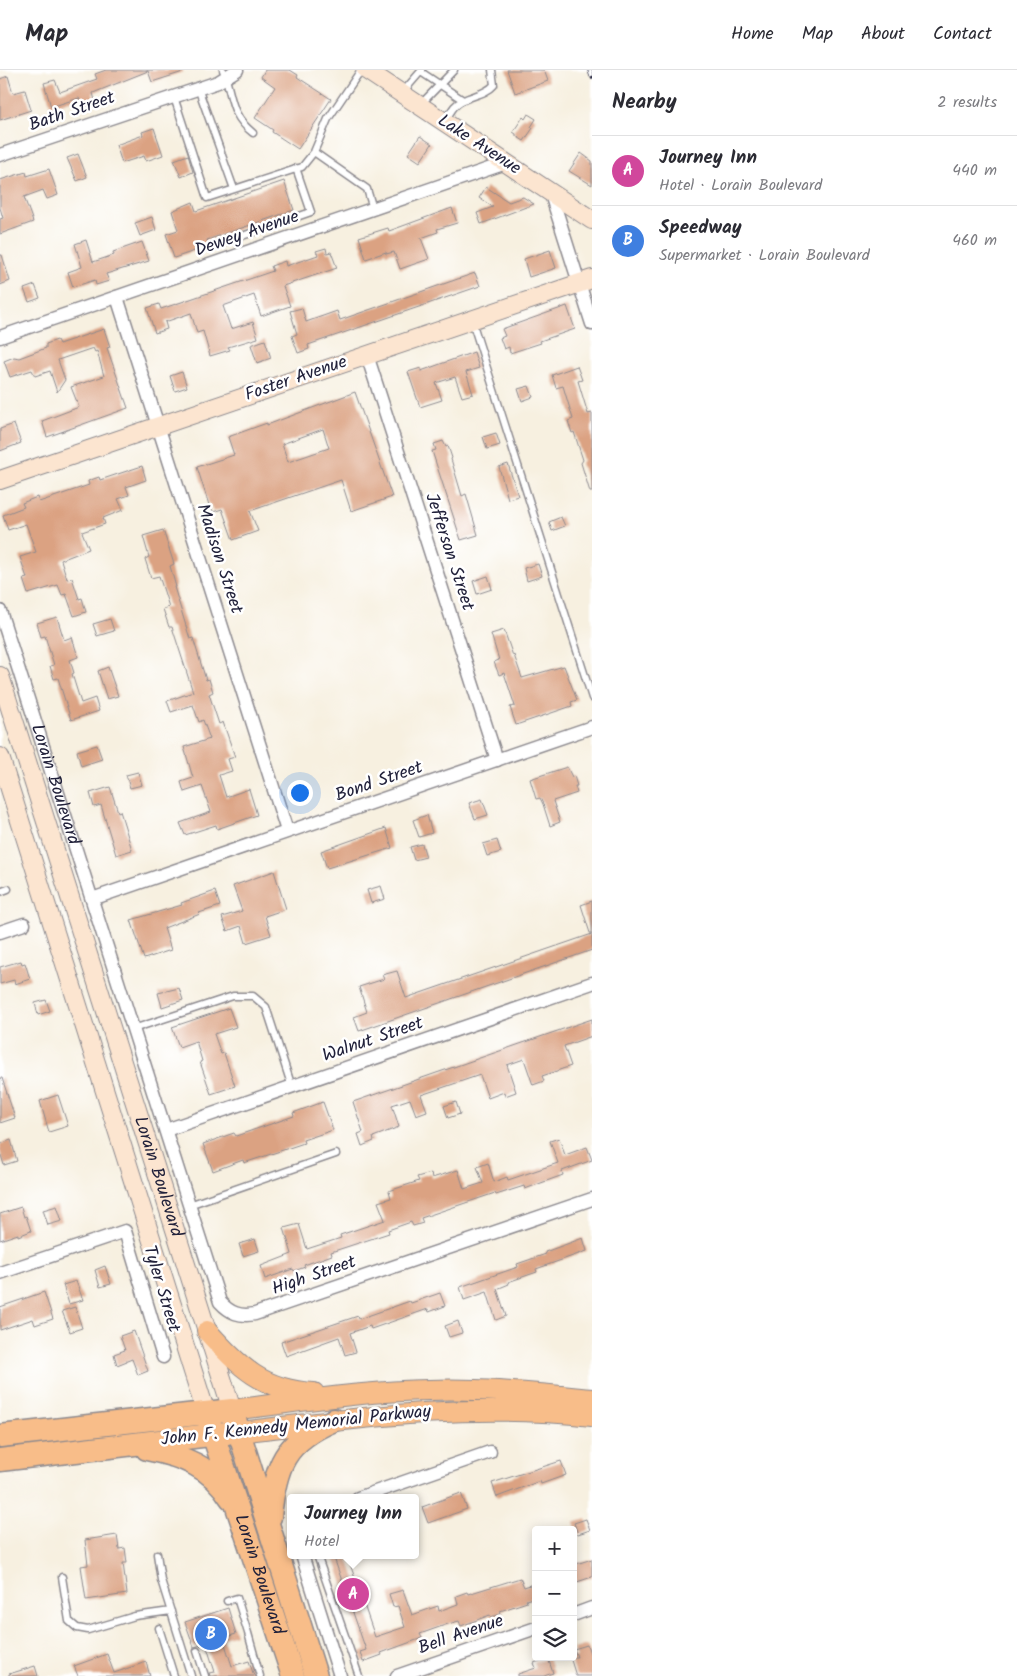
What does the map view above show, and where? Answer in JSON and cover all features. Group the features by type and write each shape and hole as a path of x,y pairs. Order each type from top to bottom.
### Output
{"highway":[{"name":"John F. Kennedy Memorial Parkway","path":"0,1436 232,1410"},
{"name":"Lorain Boulevard","path":"232,1410 316,1676"},
{"name":"Lorain Boulevard","path":"206,1413 292,1676"},
{"path":"269,1526 276,1477 284,1458 298,1441 314,1428 334,1420"},
{"name":"John F. Kennedy Memorial Parkway","path":"0,1460 240,1432"},
{"path":"129,1445 175,1455 196,1464 215,1478 230,1495 241,1516"}],"main road":[{"name":"Lake Avenue","path":"366,70 592,220"},
{"name":"Foster Avenue","path":"0,480 586,281"},
{"name":"Lorain Boulevard","path":"0,676 232,1410"},
{"name":"Lorain Boulevard","path":"0,757 206,1413"},
{"path":"207,1331 242,1367 262,1380 285,1389 353,1395"},
{"name":"John F. Kennedy Memorial Parkway","path":"232,1410 353,1395 404,1391 456,1390 592,1398"},
{"name":"John F. Kennedy Memorial Parkway","path":"240,1432 398,1414 475,1410 527,1410 592,1416"}],"street":[{"name":"Bath Street","path":"0,155 198,88 224,74 237,70"},
{"name":"Dewey Avenue","path":"0,337 117,297 302,224 374,209 506,163"},
{"path":"550,192 586,281 592,324"},
{"name":"Madison Street","path":"117,297 287,832"},
{"name":"Jefferson Street","path":"367,355 497,760"},
{"name":"Lorain Boulevard","path":"0,611 166,1130"},
{"name":"Bond Street","path":"92,899 592,727"},
{"path":"0,932 24,924"},
{"name":"Walnut Street","path":"166,1130 592,983"},
{"name":"High Street","path":"166,1130 220,1302 231,1312 246,1316 592,1199"},
{"name":"Tyler Street","path":"0,1273 125,1231 162,1357"},
{"path":"369,1494 490,1452"},
{"path":"303,1559 340,1676"},
{"path":"577,1614 592,1608"},
{"name":"Bell Avenue","path":"397,1676 532,1629"}],"lane":[{"path":"174,96 207,198 302,167 314,152 328,119 361,70"},
{"path":"419,105 454,70"},
{"path":"445,122 454,106 463,100 490,89 494,85 492,70"},
{"path":"402,94 421,71 463,100"},
{"path":"224,74 232,106 237,117 253,134"},
{"path":"198,88 234,189"},
{"path":"314,152 367,189 374,209"},
{"path":"225,242 302,224 311,212 296,168"},
{"path":"472,320 592,698"},
{"path":"0,892 8,889"},
{"path":"133,1029 233,996 253,996 266,1007 292,1087"},
{"path":"189,1205 336,1154"},
{"path":"158,1554 161,1580 191,1676"},
{"path":"318,1559 359,1676"},
{"path":"62,1577 69,1621 77,1628 88,1630 135,1616 171,1611"},
{"path":"227,1601 237,1598 260,1676"},
{"path":"322,1618 337,1614"},
{"path":"159,1628 174,1676"},
{"path":"197,1651 205,1676"}],"building":[{"path":"106,70 183,70 183,72 152,82 148,71 93,93 96,104 83,108 79,98 51,107 44,83 55,80 60,92 97,79 95,74"},
{"path":"265,70 290,70 298,75 297,77 331,99 298,149 255,118 275,87 261,77"},
{"path":"507,70 544,70 548,81 515,93"},
{"path":"8,76 13,93 25,90 31,110 0,120 0,79"},
{"path":"528,114 536,119 531,127 533,128 524,141 513,132 523,117 525,119"},
{"path":"154,128 163,155 146,161 144,156 122,163 116,145 143,135 142,132"},
{"path":"420,136 432,144 420,162 408,154"},
{"path":"581,153 592,161 592,185 569,171"},
{"path":"78,154 87,177 77,181 67,158"},
{"path":"188,155 193,172 181,177 174,160"},
{"path":"49,169 58,195 47,199 43,190 24,197 33,222 0,234 0,219 3,218 0,208 0,180 26,172 27,176"},
{"path":"284,181 294,210 207,240 209,246 174,258 166,234 178,230 172,211 193,202 196,211"},
{"path":"486,187 509,202 523,197 534,204 481,224 477,213 493,207 479,198"},
{"path":"452,208 457,223 437,229 438,232 421,238 429,259 400,269 394,252 386,254 386,252 366,259 359,237 388,228 389,231"},
{"path":"152,217 156,230 140,236 135,223"},
{"path":"86,240 93,262 114,255 113,252 142,242 149,261 106,274 109,281 96,285 95,280 73,287 68,272 82,267 75,244"},
{"path":"326,248 327,253 331,252 337,268 283,286 290,306 261,316 254,295 223,306 231,329 253,322 258,338 228,347 230,350 210,356 203,331 197,333 191,313 165,322 167,329 155,333 147,308 159,304 161,309 273,271 271,266 285,261 286,266 318,255 316,251"},
{"path":"550,250 556,268 529,277 524,259"},
{"path":"0,255 2,255 10,281 0,285"},
{"path":"475,273 480,286 308,345 309,349 298,353 292,336 297,334 290,311 302,308 306,322 337,311 340,320"},
{"path":"35,285 40,298 29,302 24,289"},
{"path":"567,306 575,329 510,353 509,347 504,349 500,338 505,336 502,329"},
{"path":"104,329 110,347 107,348 128,408 47,437 42,421 79,407 71,387 104,376 97,351 95,352 93,348 58,360 65,380 57,392 50,371 35,376 32,370 10,377 4,361 14,357 19,358 46,348 46,344 57,340 59,344"},
{"path":"265,340 271,358 257,363 251,345"},
{"path":"474,352 479,368 466,372 473,394 462,397 455,377 436,383 442,400 420,407 408,372 421,368 421,371"},
{"path":"577,366 582,380 578,381 588,414 592,413 592,492 590,492 581,463 583,460 574,432 572,433 568,421 573,419 563,386 556,388 552,375"},
{"path":"182,372 187,387 175,391 170,376"},
{"path":"529,386 533,397 522,401 518,389"},
{"path":"355,392 392,497 351,511 341,480 250,511 258,531 233,540 222,509 213,512 209,505 197,467 234,455 228,437 267,423 267,425","holes":["323,429 329,448 288,462 282,444"]},
{"path":"14,424 21,443 0,451 0,429"},
{"path":"496,433 500,445 487,449 483,437"},
{"path":"443,441 446,447 448,446 462,496 466,494 478,535 461,540 432,451 436,450 434,444"},
{"path":"508,464 518,496 508,499 499,467"},
{"path":"142,466 146,480 126,487 129,495 118,499 123,510 103,518 105,524 82,532 89,549 61,560 67,579 72,578 79,599 82,598 86,612 74,616 66,594 62,595 58,585 28,594 23,579 27,578 20,557 36,552 26,524 8,530 3,515 24,507 22,503 37,497 39,502 89,485 88,481 99,477 100,480"},
{"path":"561,517 565,526 552,531 549,522"},
{"path":"163,530 174,564 170,566 176,587 174,587 190,639 193,638 206,680 209,679 213,692 209,694 219,724 223,722 235,757 228,759 232,771 219,775 226,797 249,789 257,815 217,829 216,825 185,835 180,823 211,812 202,786 184,792 181,782 193,778 184,747 210,739 203,720 199,722 193,705 171,712 167,701 193,692 172,627 169,627 163,609 169,607 159,576 151,578 145,559 149,557 143,536"},
{"path":"538,564 542,576 527,581 524,568"},
{"path":"488,576 492,589 477,594 473,581"},
{"path":"57,617 64,640 72,637 78,657 70,660 74,673 72,674 81,703 95,698 99,711 71,720 58,678 54,679 50,666 54,665 45,636 41,637 37,623"},
{"path":"110,619 114,631 97,636 93,624"},
{"path":"504,630 522,678 564,666 577,700 571,702 572,706 516,725 510,707 515,706 504,673 499,675 494,662 499,660 491,634"},
{"path":"108,667 118,696 107,699 98,671"},
{"path":"97,745 102,759 81,766 77,751"},
{"path":"567,767 572,777 574,776 577,793 553,801 560,822 550,826 540,798 536,799 530,779"},
{"path":"138,772 142,785 130,788 126,775"},
{"path":"110,787 118,812 120,811 132,850 116,855 101,805 94,807 90,793"},
{"path":"482,799 488,815 475,819 469,803"},
{"path":"427,815 432,833 419,837 413,820"},
{"path":"386,828 392,848 327,868 321,851"},
{"path":"497,840 501,852 487,856 483,844"},
{"path":"422,844 426,857 414,860 410,847"},
{"path":"274,871 286,909 265,916 271,935 246,943 241,926 227,931 222,917 242,911 233,886"},
{"path":"381,886 385,899 371,903 367,890"},
{"path":"215,891 220,906 164,928 171,950 144,959 131,920 182,905 181,903"},
{"path":"592,901 592,933 590,933 581,905"},
{"path":"592,934 592,950 359,1031 354,1017 367,1012 359,987 384,979 382,975 397,971 406,998"},
{"path":"21,961 22,964 25,963 30,979 15,984 14,980 0,984 0,967"},
{"path":"179,988 183,1000 162,1007 158,993"},
{"path":"46,1000 50,1011 38,1015 35,1003"},
{"path":"229,1008 236,1027 214,1034 221,1054 224,1053 235,1086 211,1094 200,1062 202,1061 196,1041 179,1047 172,1027"},
{"path":"592,1019 592,1036 564,1046 571,1066 542,1076 544,1081 533,1085 524,1059 507,1065 516,1092 505,1096 504,1092 488,1098 480,1075 421,1095 427,1111 416,1115 410,1099 392,1105 399,1127 373,1137 374,1141 362,1146 358,1134 363,1132 353,1102"},
{"path":"0,1078 2,1078 15,1118 0,1123"},
{"path":"58,1095 68,1126 49,1132 40,1101"},
{"path":"323,1102 333,1130 303,1140 304,1143 244,1163 243,1160 213,1171 203,1144 234,1133 236,1136 294,1116 293,1113"},
{"path":"456,1102 460,1114 448,1118 444,1106"},
{"path":"559,1138 565,1155 587,1147 592,1160 562,1171 563,1175 525,1189 524,1186 496,1195 495,1193 421,1218 423,1223 413,1226 411,1222 388,1230 389,1233 331,1252 332,1255 304,1265 305,1267 294,1271 293,1269 265,1279 261,1266 292,1254 284,1228 299,1224 307,1249 341,1238 340,1235 385,1220 378,1202 391,1198 389,1191 419,1181 417,1177 431,1173 432,1178 458,1170 464,1189 483,1183 477,1167 488,1163 494,1182 507,1177 508,1180 558,1163 550,1141"},
{"path":"11,1140 17,1161 4,1165 0,1144"},
{"path":"57,1206 62,1221 48,1225 43,1210"},
{"path":"21,1207 31,1231 0,1240 0,1214"},
{"path":"583,1238 587,1251 536,1269 537,1272 508,1282 509,1284 497,1289 506,1316 496,1320 487,1292 464,1300 460,1287 518,1267 517,1264"},
{"path":"255,1239 259,1251 243,1256 239,1244"},
{"path":"105,1266 111,1284 100,1287 95,1270"},
{"path":"76,1281 83,1300 69,1304 63,1285"},
{"path":"44,1292 53,1319 35,1325 33,1319 0,1330 0,1307"},
{"path":"440,1293 445,1306 429,1312 428,1309 371,1329 370,1326 350,1333 356,1352 345,1355 339,1337 286,1356 281,1342 358,1316 359,1319 410,1301 411,1303"},
{"path":"75,1307 82,1328 70,1332 62,1311"},
{"path":"458,1321 462,1333 449,1337 445,1326"},
{"path":"134,1331 148,1371 138,1375 132,1359 117,1365 114,1354 125,1350 120,1336"},
{"path":"561,1461 566,1475 541,1484 540,1481 497,1497 492,1483"},
{"path":"461,1493 467,1509 428,1523 422,1507"},
{"path":"586,1519 590,1530 578,1534 577,1526 574,1523"},
{"path":"117,1535 119,1549 125,1548 127,1563 123,1563 127,1594 86,1600 81,1566 88,1565 85,1540"},
{"path":"334,1559 348,1559 375,1637 405,1627 398,1606 393,1607 389,1594 403,1590 412,1615 438,1606 439,1611 458,1604 456,1596 520,1578 524,1587 532,1584 532,1598 526,1600 527,1602 500,1611 501,1614 491,1617 490,1615 461,1626 459,1621 448,1624 420,1634 422,1638 381,1653 382,1655 363,1662 360,1652 366,1650"},
{"path":"592,1559 592,1577 577,1582 577,1564"},
{"path":"228,1608 236,1634 223,1638 232,1666 249,1661 254,1676 210,1676 209,1673 215,1672 206,1644 194,1647 185,1622"},
{"path":"587,1645 592,1658 592,1676 576,1676 571,1661 577,1661 577,1648"},
{"path":"107,1654 114,1673 146,1662 150,1676 78,1676 74,1666"},
{"path":"549,1661 553,1673 544,1676 518,1676 518,1674 536,1668 534,1663"},
{"path":"35,1666 38,1676 9,1676 9,1674"}],"railway":[{"path":"590,70 592,76"}],"place":[{"name":"Journey Inn","path":"353,1594"},
{"name":"Speedway","path":"211,1634"}]}
